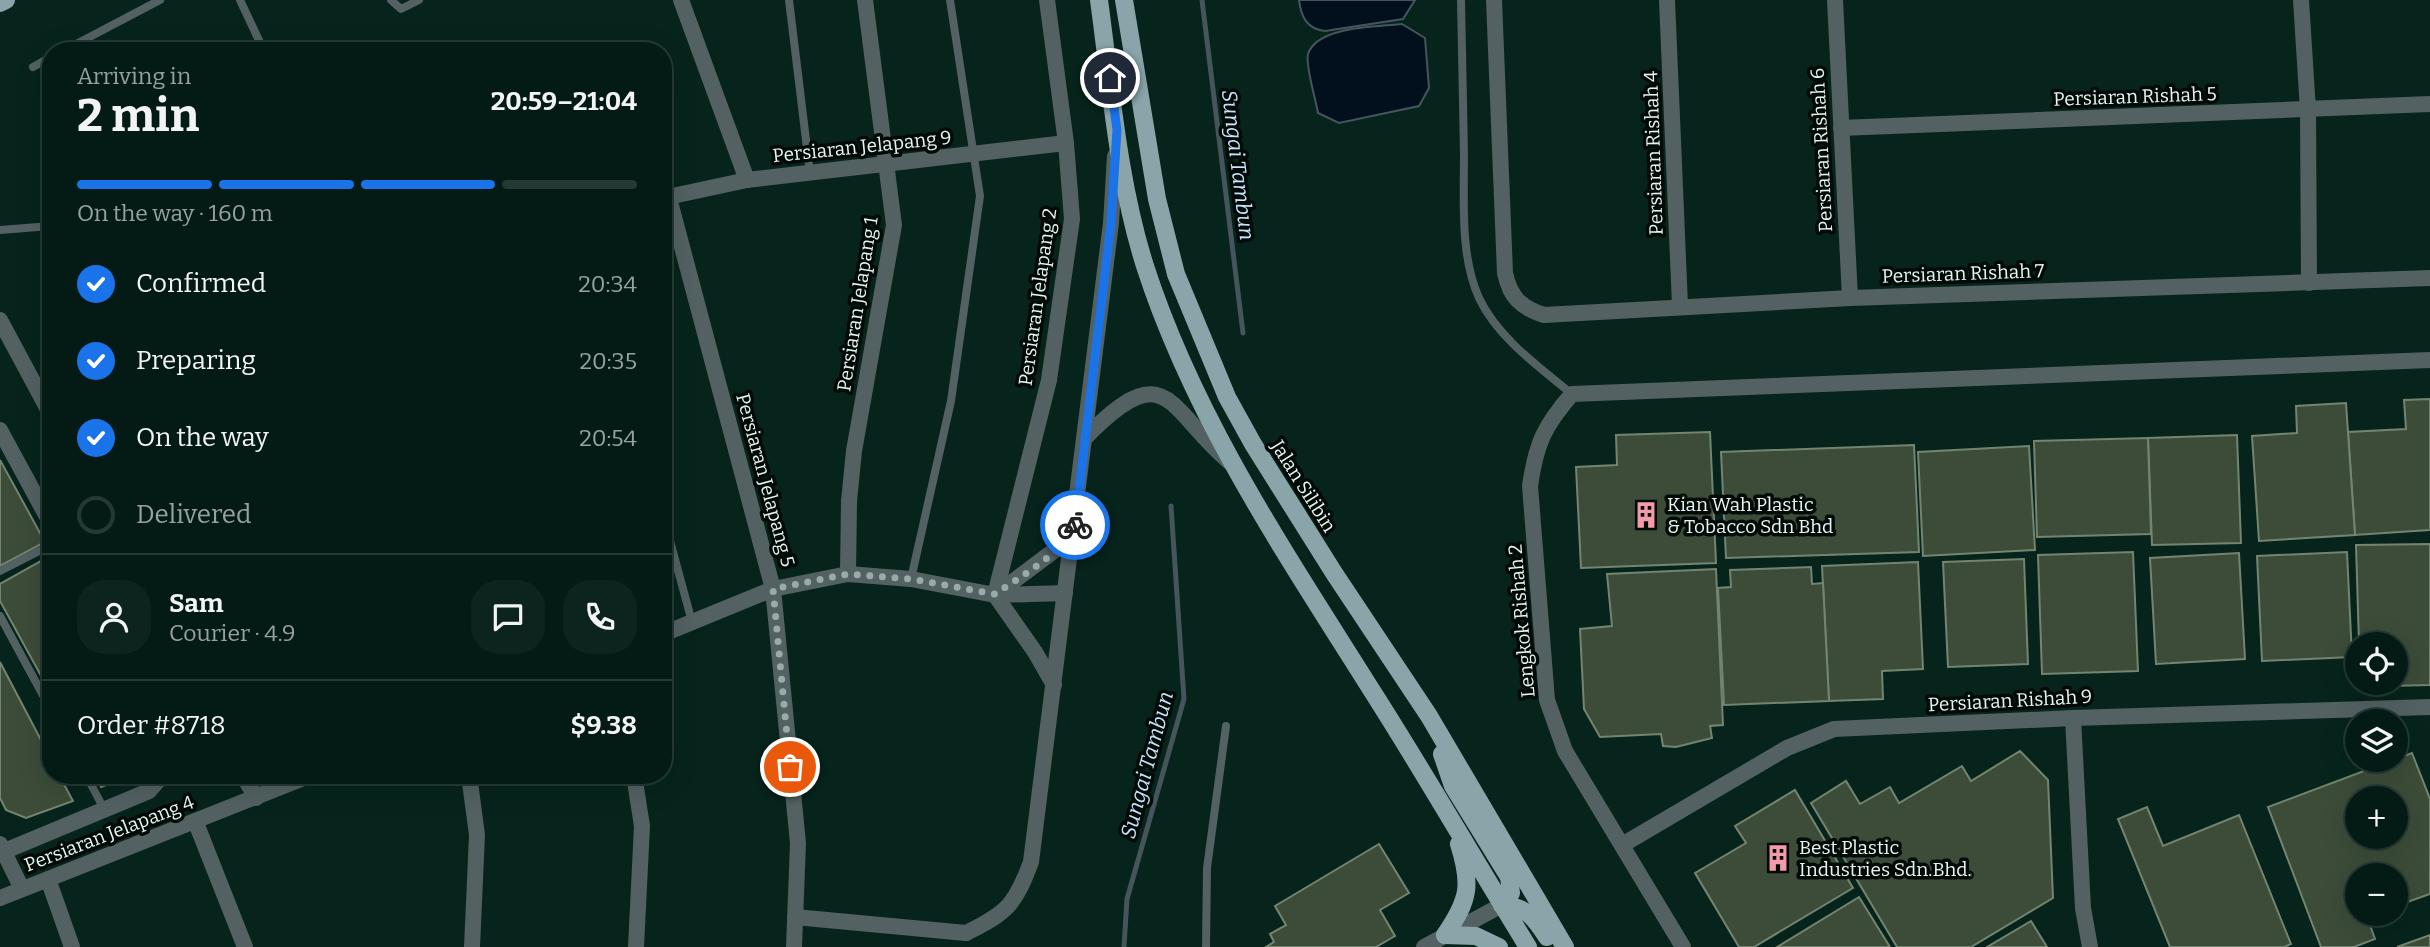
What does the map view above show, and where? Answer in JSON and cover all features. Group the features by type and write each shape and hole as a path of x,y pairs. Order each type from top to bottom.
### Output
{"main road":[{"path":"0,3 6,0"},
{"path":"1098,0 1117,130 1144,264 1188,377 1234,466 1284,551 1448,810 1528,947"},
{"name":"Jalan Silibin","path":"1124,0 1157,199 1177,274 1227,397 1252,444 1429,716 1565,947"},
{"path":"1429,716 1453,786 1509,877 1511,893 1502,905"},
{"path":"1445,935 1464,908 1468,886 1466,867 1448,810"},
{"path":"1502,905 1519,906 1531,913 1553,947"},
{"path":"1445,935 1476,936 1499,947"}],"street":[{"path":"681,0 747,180"},
{"name":"Persiaran Jelapang 1","path":"848,574 849,501 854,450 894,225 865,0"},
{"name":"Persiaran Jelapang 2","path":"995,594 1051,367 1072,219 1066,143 1047,0"},
{"name":"Persiaran Rishah 7","path":"1494,0 1505,273 1508,289 1528,310 1544,315 1680,305 2430,278"},
{"name":"Persiaran Rishah 4","path":"1667,0 1680,305"},
{"name":"Persiaran Rishah 6","path":"1835,0 1850,298"},
{"path":"2301,0 2308,110 2309,283"},
{"name":"Persiaran Rishah 5","path":"1841,128 2430,104"},
{"path":"795,917 965,940 1000,916 1020,891 1031,862 1074,531 1111,223 1117,130"},
{"name":"Persiaran Jelapang 9","path":"672,197 747,180 1066,143"},
{"name":"Persiaran Jelapang 5","path":"672,220 773,589 798,843 794,947"},
{"path":"0,320 42,398"},
{"path":"1572,394 2430,360"},
{"path":"1084,439 1124,402 1143,394 1161,396 1182,410 1217,452 1234,466"},
{"name":"Lengkok Rishah 2","path":"1572,394 1549,421 1535,451 1530,486 1547,700 1565,751 1683,947"},
{"path":"0,430 42,507"},
{"path":"995,594 1055,550 1074,531"},
{"path":"672,630 773,589 848,574 911,579 995,594 1065,593"},
{"path":"995,594 1054,685"},
{"name":"Persiaran Rishah 9","path":"1622,845 1787,748 1834,729 2073,718 2430,707"},
{"path":"2073,718 2083,908 2090,947"},
{"path":"22,889 1,849 149,790 155,784"},
{"path":"248,784 256,798"},
{"name":"Persiaran Jelapang 4","path":"0,898 289,784"},
{"path":"470,784 477,835 472,947"},
{"path":"635,784 642,826 636,947"},
{"path":"196,823 245,947"},
{"path":"48,879 72,947"},
{"path":"1424,947 1502,905"}],"lane":[{"path":"81,42 160,0"},
{"path":"240,0 260,42"},
{"path":"391,0 401,9 419,0"},
{"path":"789,0 810,173"},
{"path":"911,579 951,401 980,196 950,0"},
{"path":"1461,0 1465,218 1469,260 1479,298 1502,330 1529,360 1572,394"},
{"path":"33,67 42,62"},
{"path":"0,230 42,227"},
{"path":"672,548 692,622"},
{"path":"0,571 42,550"},
{"path":"0,616 42,693"},
{"path":"1206,947 1207,868 1226,726"},
{"path":"91,784 104,809"}],"water":[{"path":"1299,0 1415,0 1403,19 1325,31 1309,25 1301,12"},
{"path":"1402,24 1425,38 1429,88 1419,106 1339,123 1318,113 1307,59 1314,45 1335,33"}],"building":[{"path":"2430,399 2430,530 2355,535 2348,432 2406,429 2404,400"},
{"path":"2346,403 2355,535 2259,541 2252,436 2297,433 2296,406"},
{"name":"Kian Wah Plastic & Tobacco Sdn Bhd","path":"1710,432 1716,563 1581,568 1576,467 1617,465 1616,435"},
{"path":"2237,435 2241,543 2152,545 2148,438"},
{"path":"2148,438 2151,534 2037,537 2034,441"},
{"path":"1914,445 1919,552 1726,558 1721,452"},
{"path":"2029,446 2035,550 1923,556 1918,452"},
{"path":"0,460 42,537 42,544 0,566"},
{"path":"2430,544 2430,685 2408,686 2408,632 2359,632 2356,545"},
{"path":"2133,552 2138,671 2042,674 2038,555"},
{"path":"2347,552 2351,632 2345,632 2345,657 2262,661 2257,556"},
{"path":"2239,553 2245,659 2156,664 2150,558"},
{"path":"2024,559 2028,664 1948,667 1943,562"},
{"path":"42,560 42,678 0,601 0,584"},
{"path":"1918,562 1923,669 1882,671 1883,699 1829,701 1822,566"},
{"path":"1811,567 1812,584 1823,583 1829,701 1724,705 1718,588 1731,587 1730,570"},
{"path":"1716,569 1723,725 1710,726 1712,738 1676,747 1663,746 1661,734 1600,737 1584,709 1580,629 1612,626 1607,574"},
{"path":"0,662 42,742 42,784 64,784 73,801 26,818 6,810 0,798"},
{"path":"2020,751 2048,780 2053,898 1971,947 1897,947 1811,803 1846,781 1860,804 1890,787 1899,803 1962,766 1971,781"},
{"path":"2412,753 2430,799 2430,894 2408,902 2408,863 2345,863 2345,926 2370,926 2375,939 2354,947 2321,947 2268,807 2361,772 2408,772 2408,754"},
{"name":"Best Plastic Industries Sdn.Bhd.","path":"1795,790 1853,888 1754,947 1739,947 1695,873 1746,843 1735,826"},
{"path":"2147,807 2163,846 2239,815 2291,944 2284,947 2170,947 2118,819"},
{"path":"1379,844 1409,893 1380,910 1395,936 1376,947 1266,947 1274,942 1270,934 1286,925 1275,906"},
{"path":"1859,897 1890,947 1777,947"},
{"path":"2031,921 2047,947 1987,947"},
{"path":"2430,935 2430,947 2397,947"}],"waterway":[{"name":"Sungai Tambun","path":"1202,0 1243,333"},
{"name":"Sungai Tambun","path":"1124,947 1127,899 1184,699 1171,506"}],"way so far":[{"path":"790,767 773,589 848,574 911,579 995,594 1055,550 1074,531 1075,525"}],"place":[{"name":"Kian Wah Plastic & Tobacco Sdn Bhd","path":"1646,515"},
{"name":"Best Plastic Industries Sdn.Bhd.","path":"1778,858"}],"route":[{"path":"1075,525 1111,223 1117,130 1110,78"}]}
